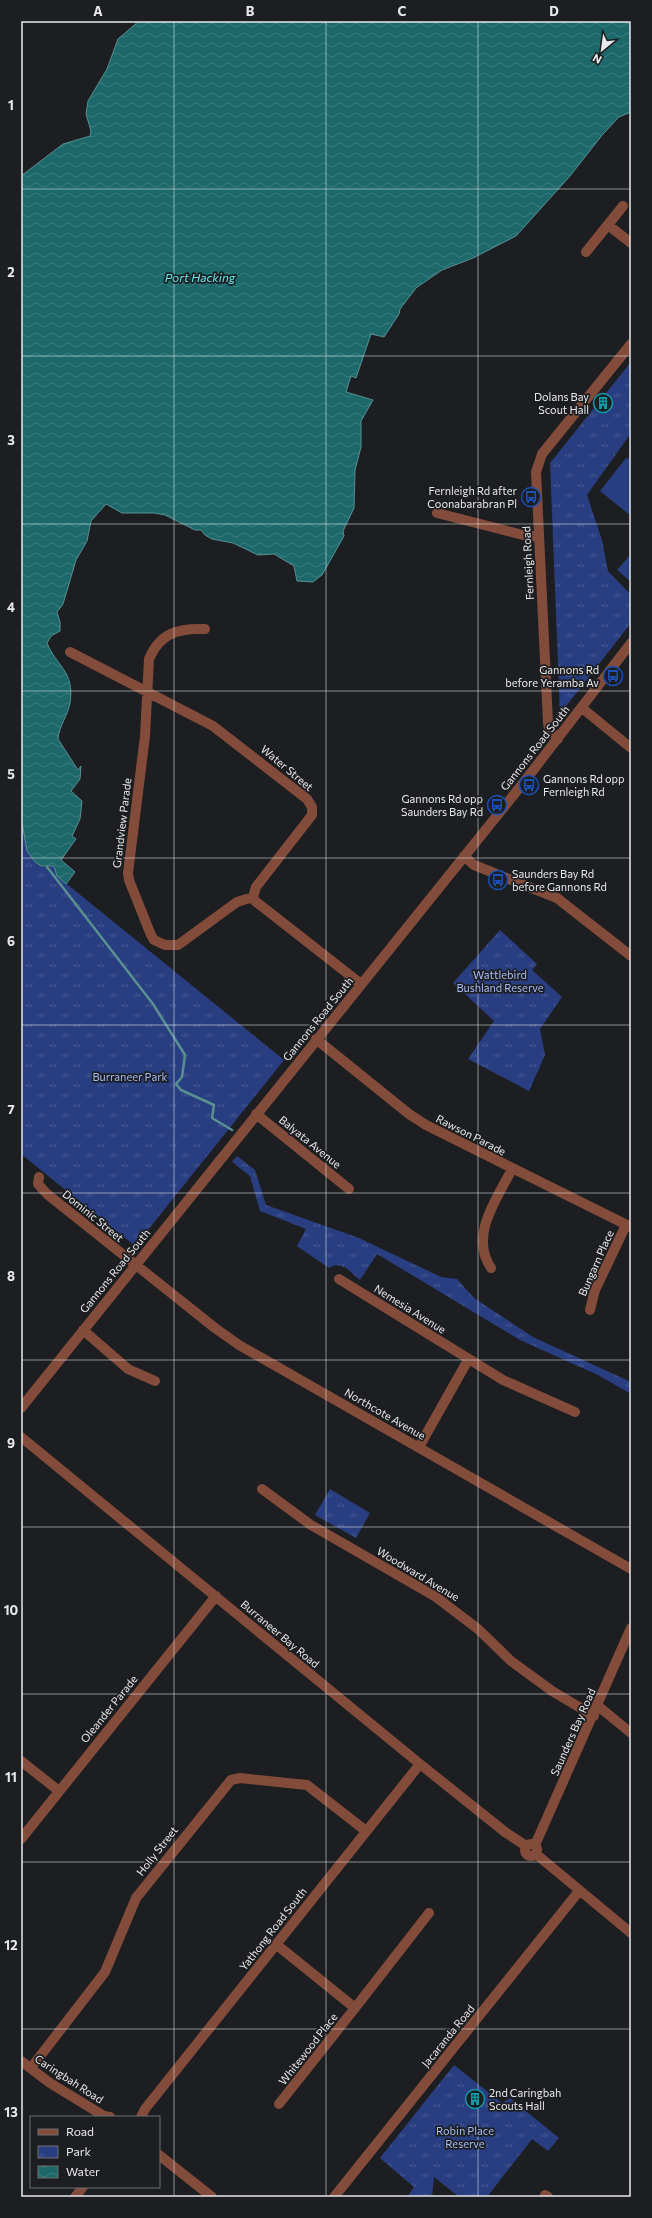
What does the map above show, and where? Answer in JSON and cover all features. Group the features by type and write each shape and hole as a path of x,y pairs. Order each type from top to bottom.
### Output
{"street":[{"path":"586,252 624,206"},
{"path":"608,225 631,243"},
{"name":"Fernleigh Road","path":"558,739 549,728 548,723 536,472 542,454 631,344"},
{"path":"436,513 523,535 539,537"},
{"name":"Grandview Parade","path":"205,629 186,628 162,639 154,648 149,659 148,693 128,873 129,880 151,935 154,940 164,945 178,945 236,902 253,897"},
{"name":"Gannons Road South","path":"21,1408 558,739 631,643"},
{"name":"Water Street","path":"70,652 201,719 225,733 307,799 312,807 312,815 256,887 253,897"},
{"path":"582,708 631,748"},
{"path":"464,856 474,865 557,898 631,956"},
{"path":"253,897 255,901 361,984"},
{"name":"Rawson Parade","path":"316,1039 409,1114 426,1125 628,1226"},
{"name":"Balyata Avenue","path":"256,1114 349,1189"},
{"path":"491,1268 482,1250 481,1237 485,1224 512,1169"},
{"name":"Dominic Street","path":"37,1182 47,1194 136,1266"},
{"name":"Bungarn Place","path":"590,1310 595,1290 628,1226"},
{"name":"Northcote Avenue","path":"136,1266 239,1345 631,1569"},
{"name":"Nemesia Avenue","path":"339,1279 468,1360 510,1383 575,1412"},
{"path":"83,1330 124,1366 155,1381"},
{"path":"419,1447 468,1360"},
{"name":"Burraneer Bay Road","path":"21,1437 420,1764 505,1832 532,1848 579,1891 631,1933"},
{"name":"Woodward Avenue","path":"262,1489 311,1525 436,1597 478,1629 511,1661 552,1691 594,1716"},
{"name":"Oleander Parade","path":"21,1839 216,1596"},
{"name":"Saunders Bay Road","path":"532,1848 594,1716 631,1628"},
{"path":"598,1706 631,1733"},
{"path":"21,1761 59,1791"},
{"name":"Yathong Road South","path":"143,2113 420,1764"},
{"name":"Holly Street","path":"31,2068 105,1972 136,1898 224,1786 231,1780 240,1778 307,1785 366,1831"},
{"name":"Jacaranda Road","path":"334,2197 579,1891"},
{"name":"Whitewood Place","path":"279,2104 430,1913"},
{"path":"277,1945 355,2008"},
{"name":"Caringbah Road","path":"21,2061 50,2083 104,2116"},
{"path":"160,2156 212,2197"},
{"path":"75,2197 82,2188"}],"green space":[{"path":"631,362 631,433 587,495 602,540 608,571 631,595 631,623 560,714 550,463"},
{"path":"631,455 631,516 600,491 626,458 628,459"},
{"path":"631,554 631,582 617,570"},
{"name":"Burraneer Park","path":"21,817 29,851 32,859 37,864 44,867 54,866 57,876 284,1060 135,1246 21,1154"},
{"name":"Wattlebird Bushland Reserve","path":"500,930 537,964 532,970 562,997 540,1029 545,1055 529,1091 468,1059 494,1021 453,983"},
{"path":"237,1156 255,1170 266,1205 359,1238 441,1277 457,1279 474,1298 533,1337 631,1382 631,1394 598,1375 520,1340 377,1254 360,1280 342,1266 338,1265 329,1268 297,1246 306,1229 260,1211 250,1176 232,1162"},
{"path":"330,1489 370,1513 356,1538 315,1515"},
{"name":"Robin Place Reserve","path":"454,2065 502,2103 510,2098 559,2138 548,2151 532,2139 487,2197 459,2197 434,2177 432,2197 407,2197 414,2187 380,2158"}],"water":[{"name":"Port Hacking","path":"139,21 631,21 631,112 619,117 603,134 570,176 516,236 473,258 442,270 416,288 400,309 399,314 384,337 371,334 356,378 351,376 346,392 373,400 361,421 361,447 355,470 354,508 343,531 344,536 322,575 313,582 297,581 294,566 274,554 258,555 233,543 212,539 205,535 201,530 195,530 165,515 154,513 122,513 106,504 91,521 87,541 76,560 63,604 57,612 60,622 60,631 51,636 47,643 64,670 70,683 70,703 58,739 78,770 81,766 80,779 71,791 82,801 80,819 72,836 76,839 61,860 75,872 66,884 57,876 54,866 41,866 35,862 27,851 21,817 21,176 63,144 90,136 91,131 86,114 88,101 107,69 118,39"}],"waterway":[{"path":"47,867 153,1004 185,1055 182,1077 176,1084 181,1090 214,1105 212,1118 232,1130"}],"place":[{"name":"Dolans Bay Scout Hall","path":"603,403"},
{"name":"Fernleigh Rd after Coonabarabran Pl","path":"531,497"},
{"name":"Gannons Rd before Yeramba Av","path":"613,676"},
{"name":"Gannons Rd opp Fernleigh Rd","path":"529,785"},
{"name":"Gannons Rd opp Saunders Bay Rd","path":"497,805"},
{"name":"Saunders Bay Rd before Gannons Rd","path":"498,880"},
{"name":"2nd Caringbah Scouts Hall","path":"475,2099"}]}
